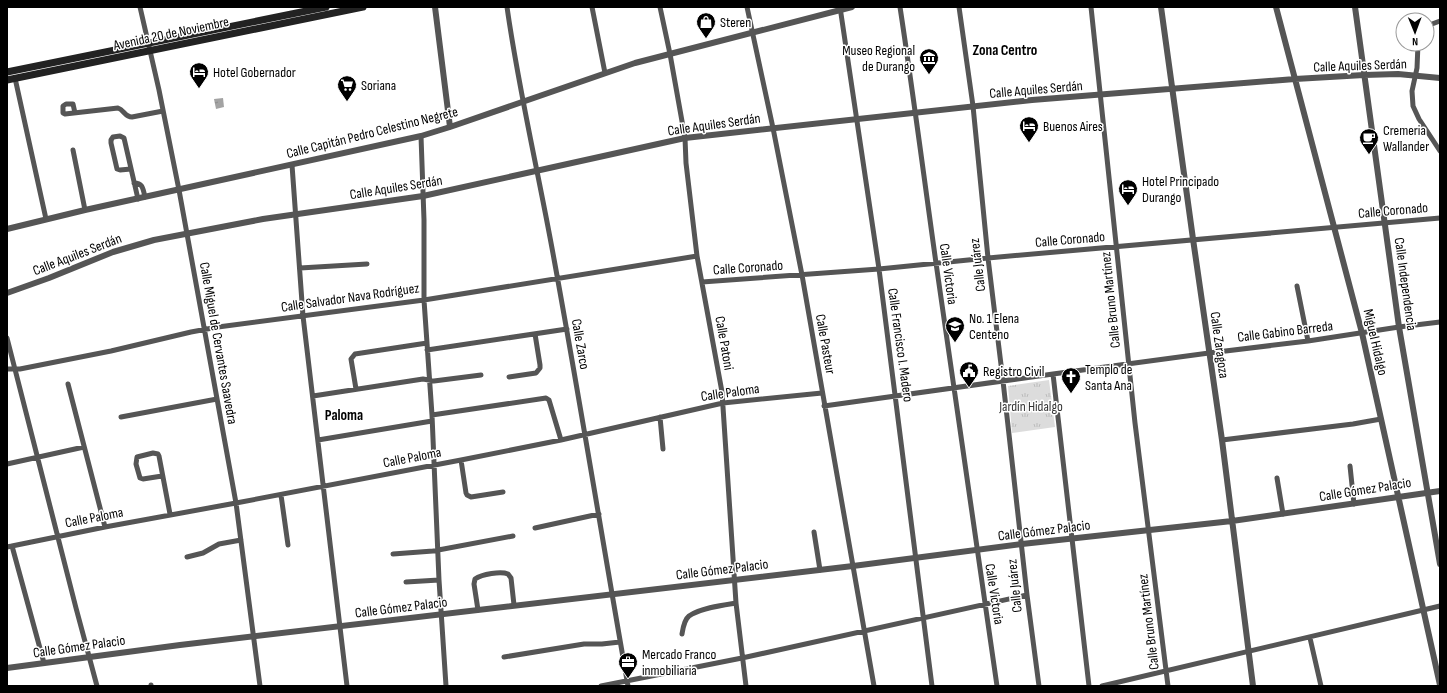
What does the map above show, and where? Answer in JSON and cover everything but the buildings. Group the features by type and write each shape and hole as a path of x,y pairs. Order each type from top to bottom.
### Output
{"main road":[{"name":"Avenida 20 de Noviembre","path":"7,72 326,7"},
{"name":"Avenida 20 de Noviembre","path":"11,79 363,7"}],"street":[{"name":"Calle Miguel de Cervantes Saavedra","path":"140,7 179,190 236,503 260,686"},
{"path":"434,7 450,127"},
{"name":"Calle Zarco","path":"507,7 523,101 558,278 628,683"},
{"path":"592,7 605,73"},
{"name":"Calle Patoni","path":"660,7 685,138 686,163 697,256 722,392 736,603 746,686"},
{"name":"Calle Pasteur","path":"747,7 802,275 874,686"},
{"name":"Calle Capitán Pedro Celestino Negrete","path":"7,229 85,210 421,136 605,73 841,8 852,7"},
{"name":"Calle Victoria","path":"900,7 997,686"},
{"name":"Calle Juárez","path":"960,7 1027,595 1039,686"},
{"name":"Calle Bruno Martínez","path":"1091,7 1129,363 1168,686"},
{"name":"Calle Zaragoza","path":"1161,7 1222,440 1253,686"},
{"name":"Miguel Hidalgo","path":"1276,7 1362,332 1399,496 1422,610 1440,685"},
{"name":"Calle Independencia","path":"1355,7 1384,223 1440,564"},
{"name":"Calle Francisco I. Madero","path":"841,8 879,269 932,686"},
{"path":"1418,52 1418,68 1412,91 1413,106 1419,119 1440,151"},
{"name":"Calle Aquiles Serdán","path":"7,293 126,247 187,233 295,214 424,196 685,138 1032,100 1295,79 1364,75 1416,75 1440,78"},
{"path":"1428,77 1440,82"},
{"path":"11,79 46,219"},
{"path":"75,113 118,108 127,116 132,117 163,111"},
{"path":"131,169 117,169 111,143 113,137 120,136 124,138 138,199"},
{"path":"421,136 424,196 424,300 432,415 439,580 446,686"},
{"path":"73,150 85,210"},
{"path":"292,165 303,316 347,686"},
{"path":"134,183 139,183 142,186 145,197"},
{"name":"Calle Coronado","path":"702,282 879,269 1193,239 1440,218"},
{"name":"Calle Salvador Nava Rodríguez","path":"7,369 15,370 111,351 205,329 424,300 697,256"},
{"path":"300,268 367,264"},
{"path":"1297,286 1308,341"},
{"name":"Calle Gabino Barreda","path":"824,406 1129,363 1308,341 1400,326 1440,322"},
{"path":"427,350 567,329"},
{"path":"509,377 538,371 540,365 535,334"},
{"path":"7,338 97,686"},
{"path":"356,389 351,362 352,356 358,353 427,343"},
{"path":"1053,374 1089,686"},
{"path":"313,396 423,379 434,381 481,375"},
{"path":"68,384 104,527"},
{"name":"Calle Paloma","path":"10,546 170,514 281,495 461,460 723,403 822,392"},
{"path":"432,415 498,404 547,398 560,438"},
{"path":"121,417 217,399"},
{"path":"660,417 663,449"},
{"path":"1222,440 1353,424 1381,419"},
{"path":"318,440 432,421"},
{"path":"7,464 84,447"},
{"path":"162,476 143,479 140,478 136,464 137,457 153,453 158,454 170,514"},
{"path":"461,460 466,493 469,497 503,492"},
{"path":"1350,466 1354,504"},
{"path":"1277,478 1282,514"},
{"name":"Calle Gómez Palacio","path":"7,668 254,636 854,566 1022,544 1232,521 1440,491"},
{"path":"281,495 288,545"},
{"path":"535,528 599,514"},
{"path":"814,532 820,570"},
{"path":"393,554 438,550 514,536"},
{"path":"187,557 203,553 219,544 241,540"},
{"path":"10,546 44,663"},
{"path":"478,610 474,584 475,579 480,576 503,573 508,574 511,578 514,606"},
{"path":"406,582 439,580"},
{"path":"601,686 628,683 985,603 1027,595"},
{"path":"682,634 684,625 689,616 716,606 736,603"},
{"path":"1102,686 1440,606"},
{"path":"1310,638 1321,686"},
{"path":"504,657 584,644 620,642"}],"green space":[{"name":"Jardín Hidalgo","path":"1049,380 1055,427 1012,433 1008,386"}],"water":[{"path":"223,98 224,107 216,109 214,99"}],"place":[{"name":"Steren","path":"706,39"},
{"name":"Museo Regional de Durango","path":"929,75"},
{"name":"Hotel Gobernador","path":"199,89"},
{"name":"Soriana","path":"347,102"},
{"name":"Buenos Aires","path":"1029,143"},
{"name":"Cremeria Wallander","path":"1369,155"},
{"name":"Hotel Principado Durango","path":"1128,206"},
{"name":"No. 1 Elena Centeno","path":"955,343"},
{"name":"Registro Civil","path":"969,388"},
{"name":"Templo de Santa Ana","path":"1071,394"},
{"name":"Mercado Franco inmobiliaria","path":"628,679"}],"district":[{"name":"Zona Centro","path":"1005,50"},
{"name":"Paloma","path":"344,415"}]}
